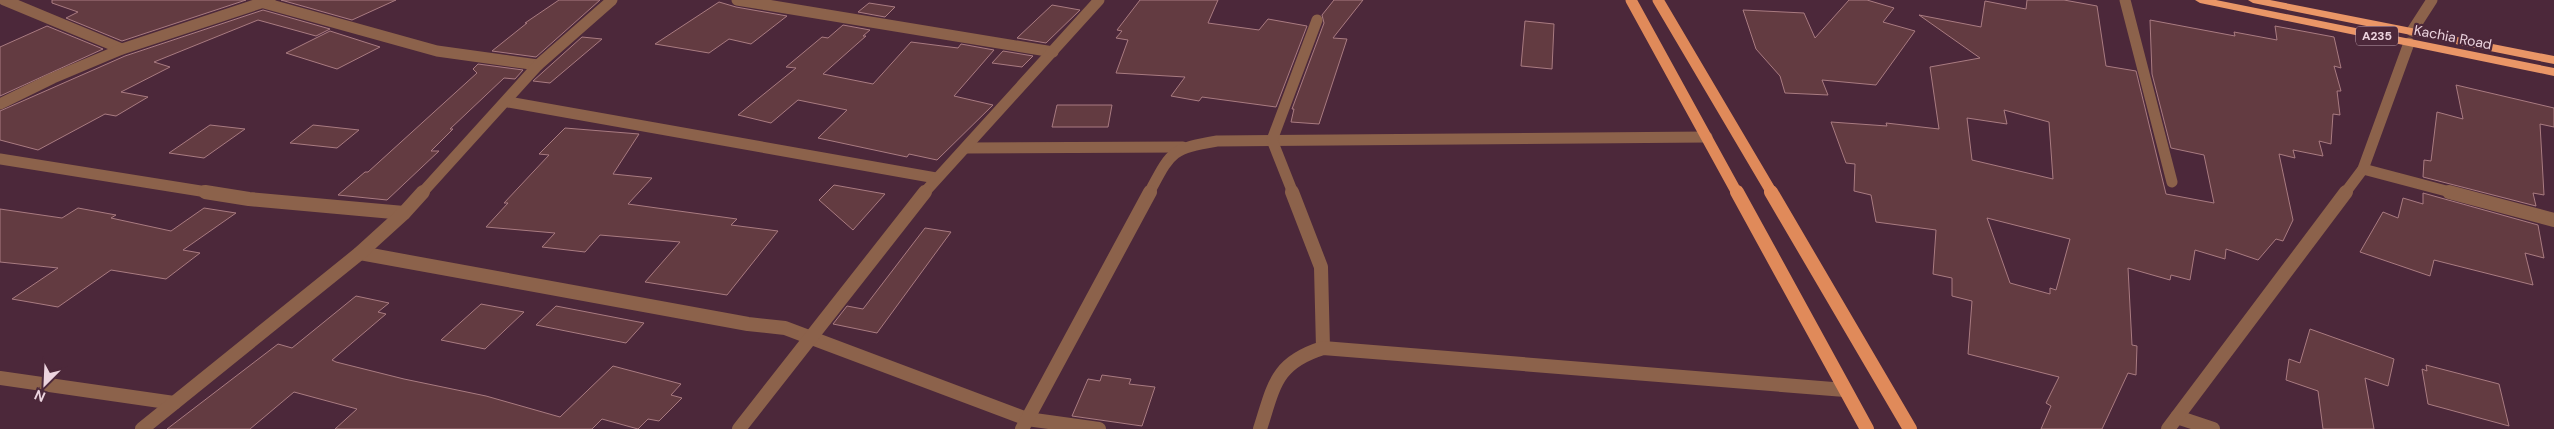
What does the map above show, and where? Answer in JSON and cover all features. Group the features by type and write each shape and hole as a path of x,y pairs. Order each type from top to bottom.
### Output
{"highway":[{"name":"Kachia Road","path":"2200,0 2554,60"},
{"name":"Kachia Road","path":"2254,0 2554,72"}],"main road":[{"path":"1631,0 1867,429"},
{"path":"1658,0 1910,429"}],"street":[{"path":"4,0 122,49"},
{"path":"142,429 360,253 404,213 508,102 538,66 612,0"},
{"path":"736,0 1052,52"},
{"path":"739,429 936,178 966,148 1099,0"},
{"path":"2125,0 2172,182"},
{"path":"2213,429 2173,423 2362,169 2410,37 2432,0"},
{"path":"0,104 53,78 122,49 267,1 437,51 538,66"},
{"path":"1317,20 1272,140 1321,267 1323,348"},
{"path":"508,102 936,178"},
{"path":"966,148 1183,147 1217,141 1272,140 1706,137"},
{"path":"1024,424 1167,160 1183,147"},
{"path":"0,159 249,199 404,213"},
{"path":"2362,169 2554,220"},
{"path":"360,253 748,324 785,328 1024,424 1099,429"},
{"path":"1260,429 1279,375 1288,364 1303,353 1323,348 1845,390"},
{"path":"0,378 174,403"}],"building":[{"path":"52,0 246,0 122,41 66,18 78,12 52,3"},
{"path":"281,0 396,0 352,20"},
{"path":"559,0 600,0 536,57 492,51 527,23 525,23"},
{"path":"1140,0 1218,0 1208,23 1259,30 1268,19 1307,26 1276,107 1202,97 1199,101 1171,96 1185,77 1116,73 1128,40 1116,38 1122,31 1117,30"},
{"path":"1334,0 1363,0 1333,38 1347,39 1319,124 1291,122 1294,109 1292,109 1324,23 1322,15"},
{"path":"1849,0 1867,0 1894,8 1883,22 1915,31 1876,85 1822,80 1828,95 1785,93 1780,76 1756,49 1743,10 1804,13 1815,38"},
{"path":"2027,0 2064,0 2097,6 2106,66 2136,71 2166,194 2214,203 2204,155 2171,148 2152,74 2150,20 2235,36 2234,32 2277,40 2275,26 2334,37 2341,68 2334,66 2341,91 2337,91 2340,115 2333,114 2331,144 2319,141 2323,156 2293,150 2295,158 2279,154 2293,220 2283,241 2276,239 2258,260 2226,249 2225,259 2195,250 2190,280 2171,275 2170,280 2128,268 2132,345 2137,346 2136,375 2128,373 2102,429 2041,429 2051,406 2046,403 2059,377 1968,354 1972,301 1952,296 1952,278 1933,274 1936,230 1876,222 1871,195 1854,191 1855,164 1846,163 1831,122 1887,126 1886,123 1939,129 1930,67 1980,58 1919,15 1981,27 1985,1 2026,9","holes":["2004,110 2049,122 2053,179 1972,160 1967,118 2007,124","1987,218 2070,239 2056,290 2050,288 2050,294 2010,283"]},
{"path":"719,2 787,16 751,44 729,39 709,53 655,44"},
{"path":"869,3 895,7 885,17 858,12"},
{"path":"1052,5 1080,10 1046,43 1017,38"},
{"path":"263,10 330,29 316,36 258,20 154,62 170,67 121,92 148,97 116,116 105,114 38,150 0,140 0,111 125,56"},
{"path":"1525,21 1554,24 1552,69 1521,66"},
{"path":"843,25 870,30 863,36 866,36 823,74 873,84 911,42 958,48 961,44 994,50 954,96 993,105 937,160 909,154 907,157 818,138 847,110 798,100 771,123 738,115 796,68 786,67 822,37 828,38"},
{"path":"47,26 103,49 0,96 0,47"},
{"path":"330,31 380,47 337,69 286,53"},
{"path":"582,37 602,39 550,83 533,81"},
{"path":"1003,51 1033,56 1022,67 992,63"},
{"path":"478,64 523,70 515,79 504,78 450,129 453,129 431,151 439,151 387,200 338,195 365,172 368,172 477,73 473,69"},
{"path":"2456,85 2554,108 2554,127 2540,124 2544,195 2533,193 2536,206 2423,177 2424,160 2431,161 2437,112 2463,119"},
{"path":"1057,105 1112,105 1108,127 1052,127"},
{"path":"210,125 245,129 204,158 169,153"},
{"path":"313,125 359,130 337,148 290,143"},
{"path":"565,128 639,134 613,174 652,178 628,204 737,219 731,225 778,231 727,295 645,282 680,242 600,235 585,252 542,247 555,233 486,227 508,203 504,203 549,155 539,154"},
{"path":"834,185 885,194 853,230 819,200"},
{"path":"2423,193 2538,225 2544,258 2525,253 2533,285 2434,260 2430,276 2360,252 2383,212 2398,218 2403,198 2423,204"},
{"path":"78,208 116,215 111,218 171,231 204,208 236,213 183,250 200,253 166,279 111,270 58,307 12,299 58,268 0,262 0,209 62,218"},
{"path":"925,228 951,232 877,333 833,324 847,306 863,309"},
{"path":"356,296 389,303 378,312 386,314 332,360 336,362 404,379 486,396 560,417 613,366 681,384 671,395 682,398 659,421 648,419 638,429 602,419 592,429 335,429 357,409 294,392 250,429 167,429 278,344 292,348"},
{"path":"481,304 524,312 485,349 441,340"},
{"path":"556,306 644,323 626,343 536,325"},
{"path":"2310,329 2394,359 2388,386 2365,378 2374,429 2323,429 2318,391 2286,380 2289,359 2300,363"},
{"path":"2426,365 2499,384 2509,426 2428,404 2422,369 2427,371"},
{"path":"1102,375 1131,379 1129,384 1155,387 1142,426 1072,416 1088,379 1100,381"}]}
